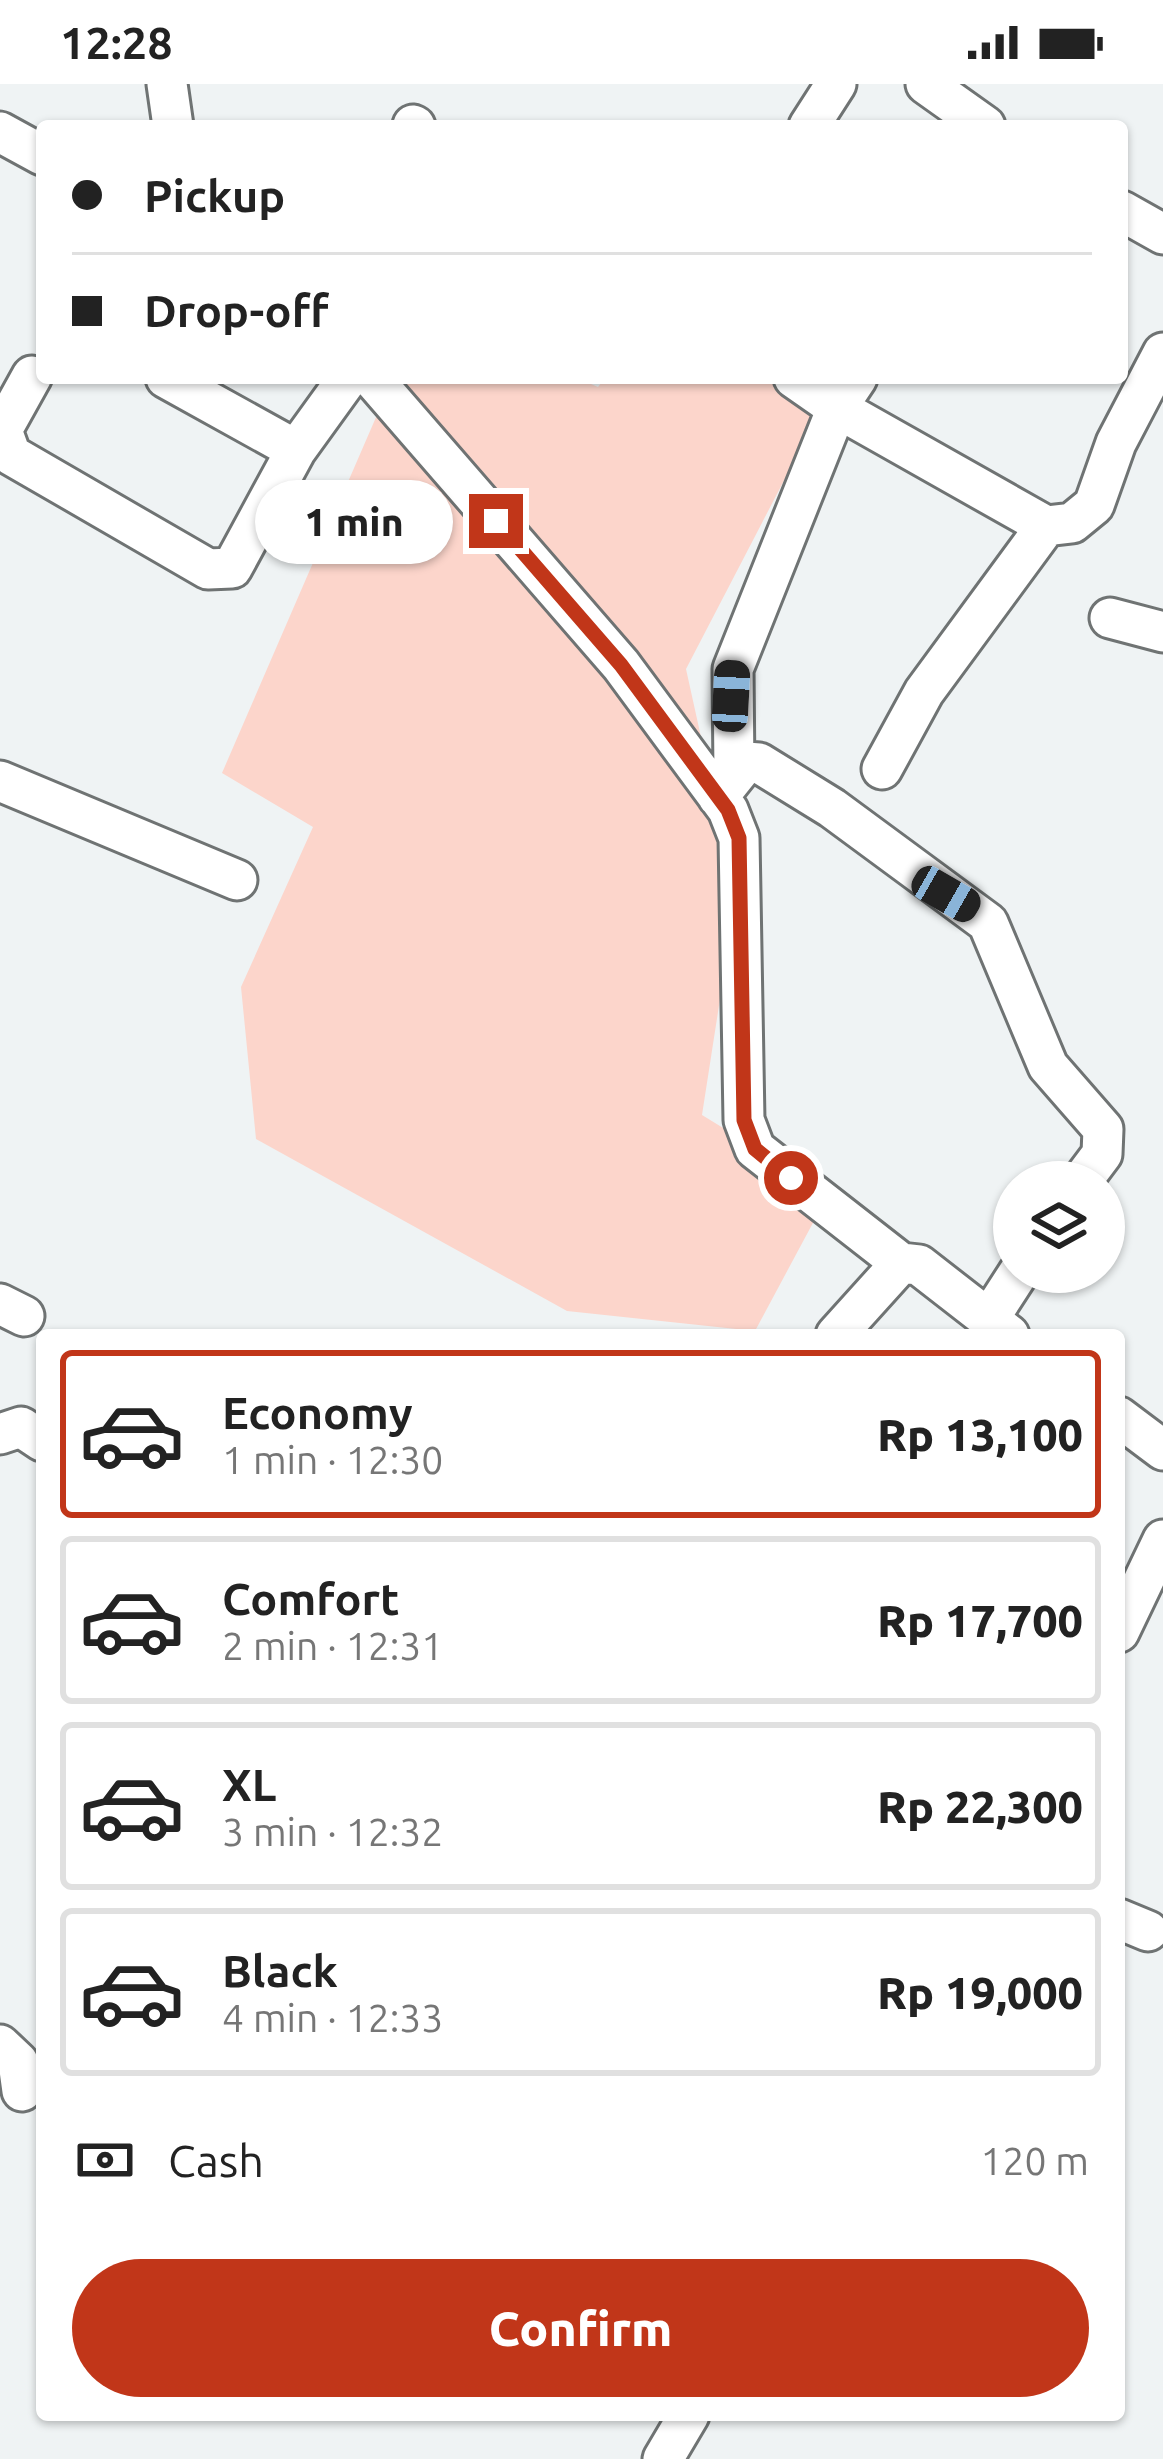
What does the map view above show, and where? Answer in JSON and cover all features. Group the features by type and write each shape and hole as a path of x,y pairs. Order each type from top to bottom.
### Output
{"street":[{"path":"166,84 172,120"},
{"path":"813,120 836,84"},
{"path":"926,84 977,120"},
{"path":"0,132 36,152"},
{"path":"1128,214 1163,234"},
{"path":"815,384 847,393 1046,526 1072,523 1094,505 1117,443 1163,353"},
{"path":"25,366 2,430 10,455 208,569 232,568 296,450 344,384"},
{"path":"177,384 296,450"},
{"path":"377,384 726,784"},
{"path":"847,393 733,669 726,784 739,838 744,1120 755,1149 901,1263 919,1265 998,1327 1011,1293"},
{"path":"882,769 924,692 1046,526"},
{"path":"1110,618 1163,632"},
{"path":"726,784 746,762 759,763 832,808 988,923 1048,1066 1103,1129 1102,1154 1097,1161"},
{"path":"0,781 237,880"},
{"path":"841,1329 901,1263"},
{"path":"1125,1422 1163,1450"},
{"path":"0,1434 21,1427 36,1437"},
{"path":"1125,1619 1163,1540"},
{"path":"0,2044 18,2062 22,2091"},
{"path":"663,2459 685,2421"}],"shaded area":[{"path":"390,384 774,384 817,417 686,669 736,896 702,1115 829,1193 756,1329 567,1311 256,1139 241,987 313,827 222,773"}],"route":[{"path":"496,521 621,665 728,810 739,838 744,1120 755,1149 791,1178"}]}
